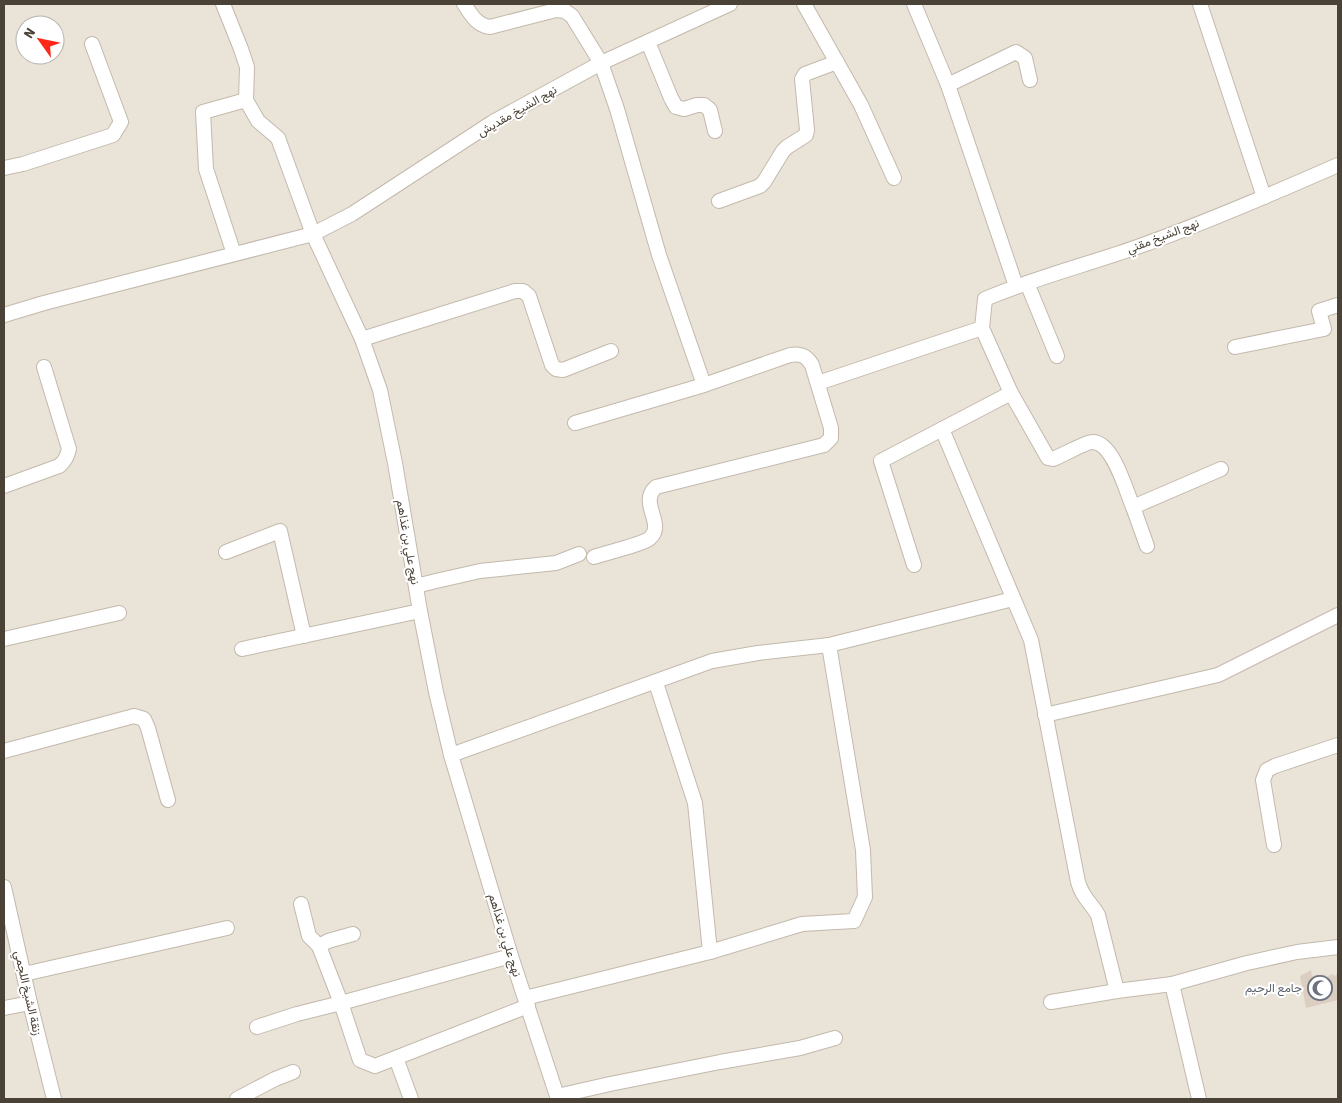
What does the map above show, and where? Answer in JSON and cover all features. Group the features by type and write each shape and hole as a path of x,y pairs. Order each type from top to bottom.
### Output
{"street":[{"path":"224,4 245,58 247,67 246,100 203,112 206,169 234,254"},
{"path":"464,4 475,20 482,26 490,28 556,10 565,11 572,16 601,63 617,109 659,255 704,386"},
{"name":"نهج الشيخ مقديش","path":"4,315 312,234 352,214 493,122 601,63 730,4"},
{"path":"804,4 861,105 894,178"},
{"path":"914,4 948,85 1022,285 1057,356"},
{"path":"1200,4 1264,197"},
{"path":"648,42 676,107 684,109 704,105 710,110 715,131"},
{"path":"4,168 23,164 113,135 121,122 92,44"},
{"path":"948,85 1016,52 1025,58 1030,80"},
{"path":"719,201 760,186 783,151 806,134 803,76 837,62"},
{"name":"نهج علي بن غذاهم","path":"246,100 258,121 278,138 312,234 362,339 380,390 395,464 420,611 451,755 511,956 558,1098"},
{"name":"نهج الشيخ مقني","path":"982,328 985,299 1138,247 1264,197 1338,164"},
{"path":"362,339 516,291 524,292 529,296 552,365 556,369 562,370 611,351"},
{"path":"1235,347 1324,329 1320,312 1338,305"},
{"path":"818,383 982,328 1011,393 1048,458 1053,459 1090,442 1101,444 1112,455 1147,546"},
{"path":"575,423 704,386 797,354 809,359 831,428 831,438 828,442 819,446 656,487 649,495 655,526 652,536 643,541 594,557"},
{"path":"4,486 59,466 67,456 69,449 44,367"},
{"path":"914,565 881,461 1011,393"},
{"path":"942,430 1031,640 1078,882 1081,893 1098,915 1117,991"},
{"path":"1133,507 1221,469"},
{"path":"226,552 280,531 304,636"},
{"path":"416,586 480,571 556,563 579,554"},
{"path":"451,755 712,661 758,653 828,646 1013,599"},
{"path":"242,649 420,611"},
{"path":"4,639 119,613"},
{"path":"1045,715 1218,676 1338,615"},
{"path":"301,904 309,936 319,946 360,1060 375,1066 527,1002 710,952 802,924 854,921 865,897 864,850 828,646"},
{"path":"656,682 696,803 710,952"},
{"path":"4,751 134,716 144,718 168,800"},
{"path":"1274,845 1263,780 1267,770 1338,744"},
{"name":"زنقة الشيخ اللجمي","path":"4,887 54,1099"},
{"path":"24,974 226,928"},
{"path":"319,946 328,941 353,934"},
{"path":"1051,1002 1172,984 1297,952 1338,947"},
{"path":"257,1027 297,1014 511,956"},
{"path":"1172,984 1199,1099"},
{"path":"4,1008 30,1003"},
{"path":"558,1098 610,1084 800,1048 835,1038"},
{"path":"396,1058 411,1099"},
{"path":"237,1099 275,1079 294,1072"}],"shaded area":[{"path":"4,4 1338,4 1338,1099 4,1099"}],"building":[{"name":"جامع الرحيم","path":"1311,970 1312,976 1318,974 1318,977 1325,974 1326,977 1338,974 1338,1000 1306,1008 1300,976"}],"place":[{"name":"جامع الرحيم","path":"1320,988"}]}
